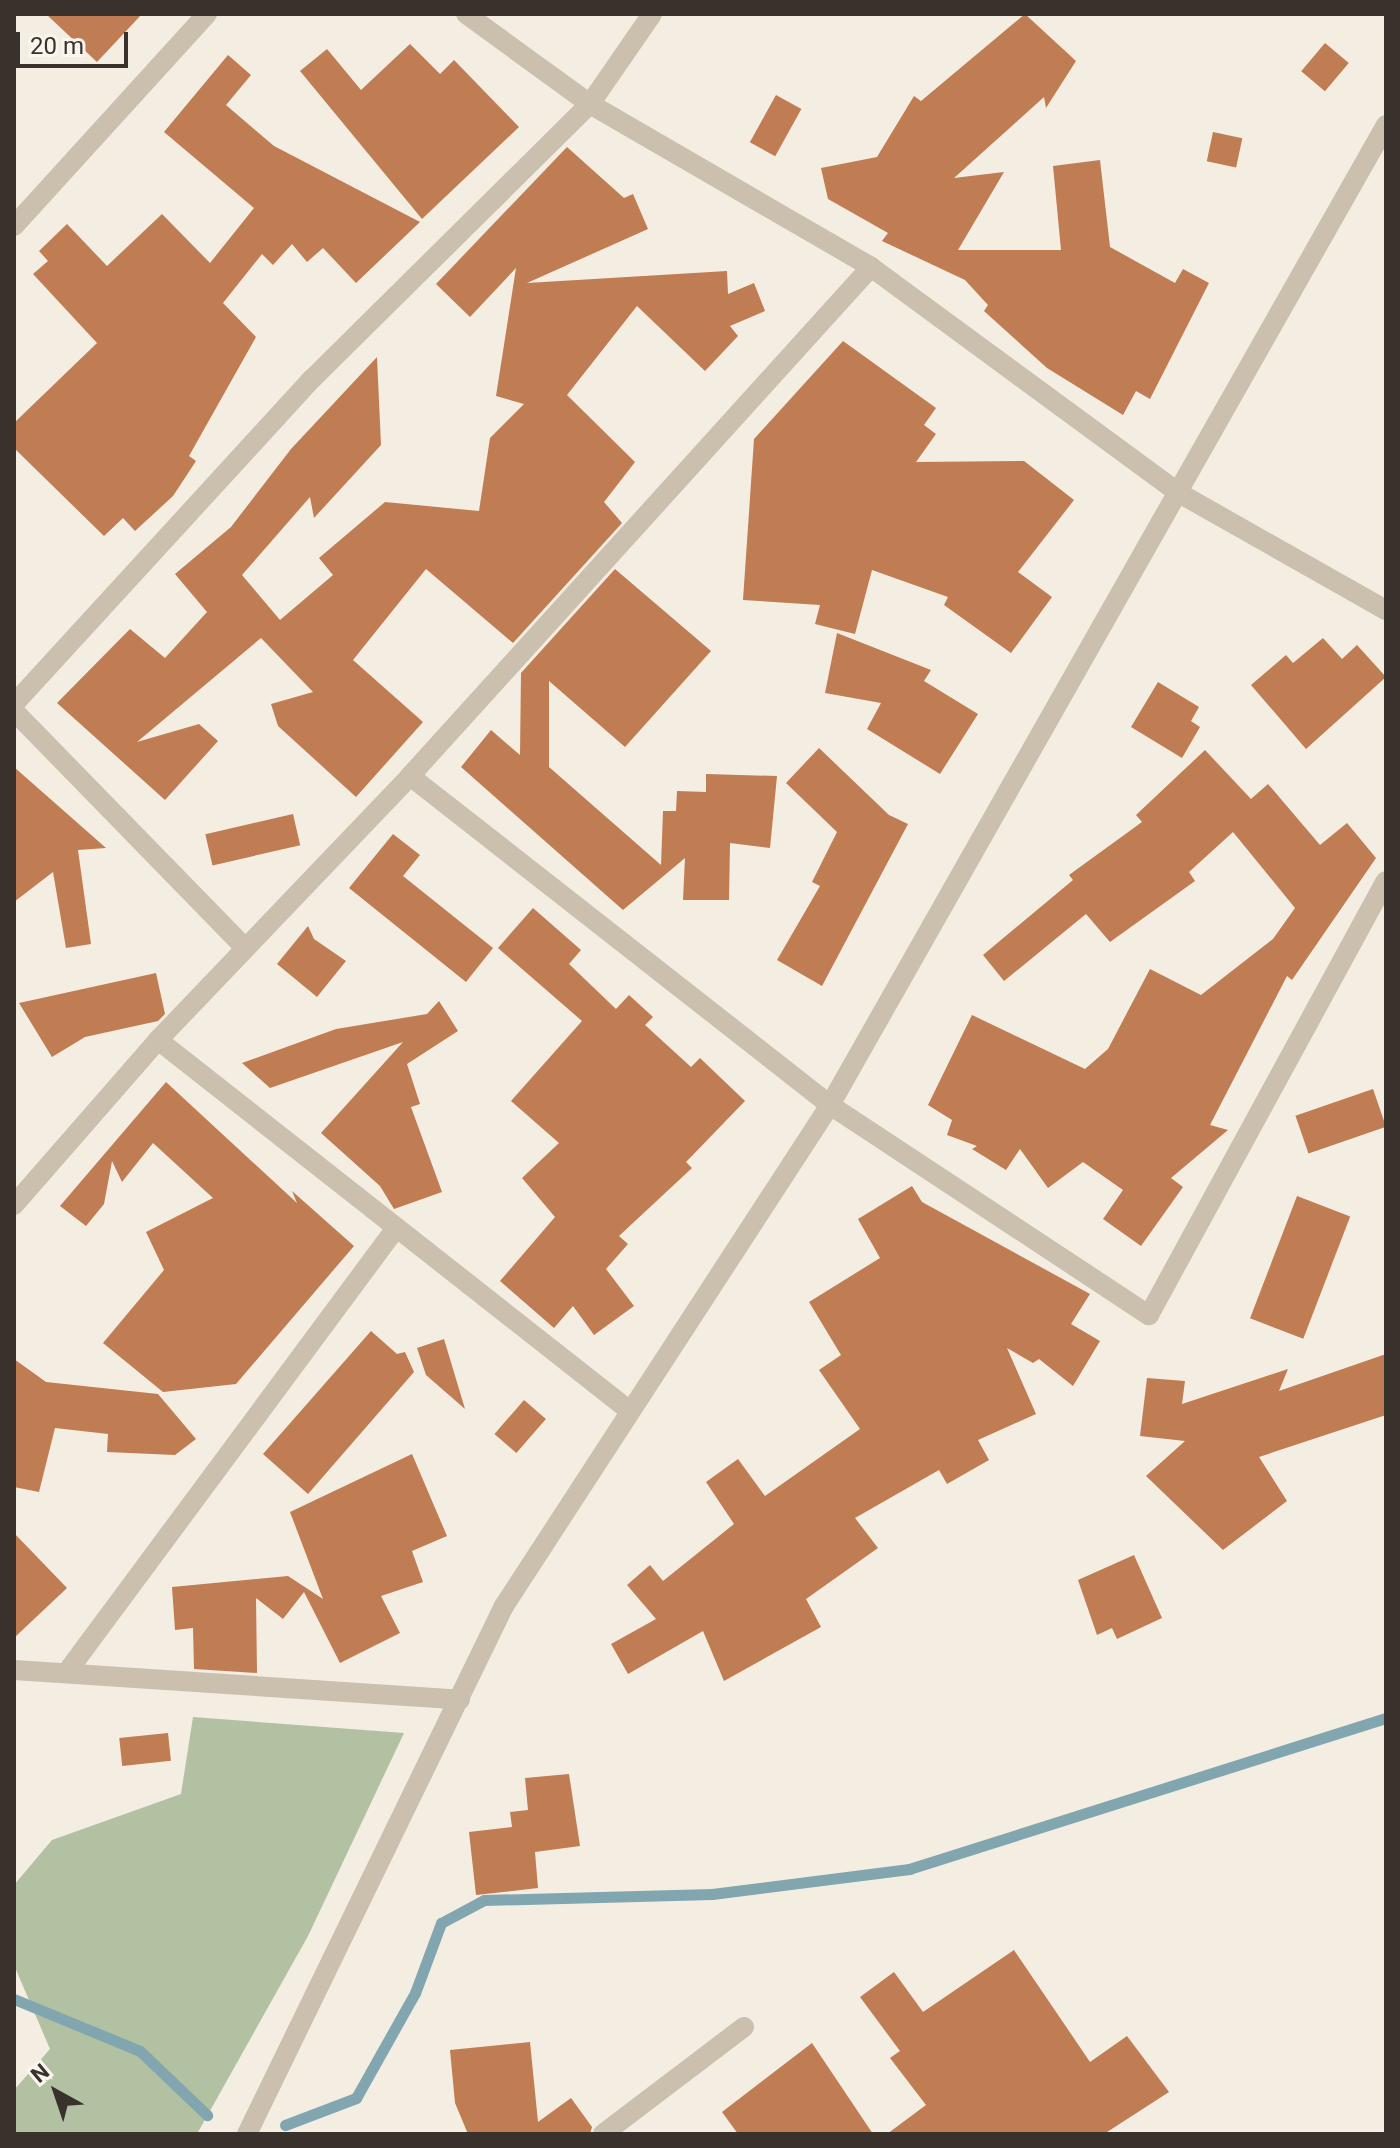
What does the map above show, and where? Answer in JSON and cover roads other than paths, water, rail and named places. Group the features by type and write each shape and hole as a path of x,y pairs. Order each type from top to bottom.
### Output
{"street":[{"path":"14,226 207,14"},
{"path":"466,14 590,104 871,267 1179,493 1386,610"},
{"path":"14,704 312,379 590,104 652,14"},
{"path":"247,2134 504,1606 830,1105 1386,125"},
{"path":"14,1205 158,1040 410,776 871,267"},
{"path":"14,711 245,948"},
{"path":"410,776 830,1105 1149,1315 1386,881"},
{"path":"158,1040 630,1411"},
{"path":"67,1672 396,1228"},
{"path":"14,1670 460,1700"},
{"path":"603,2134 744,2027"}],"waterway":[{"path":"285,2125 356,2098 415,1993 441,1923 484,1900 712,1894 909,1869 1386,1718"},
{"path":"14,1999 140,2051 207,2115"}]}
